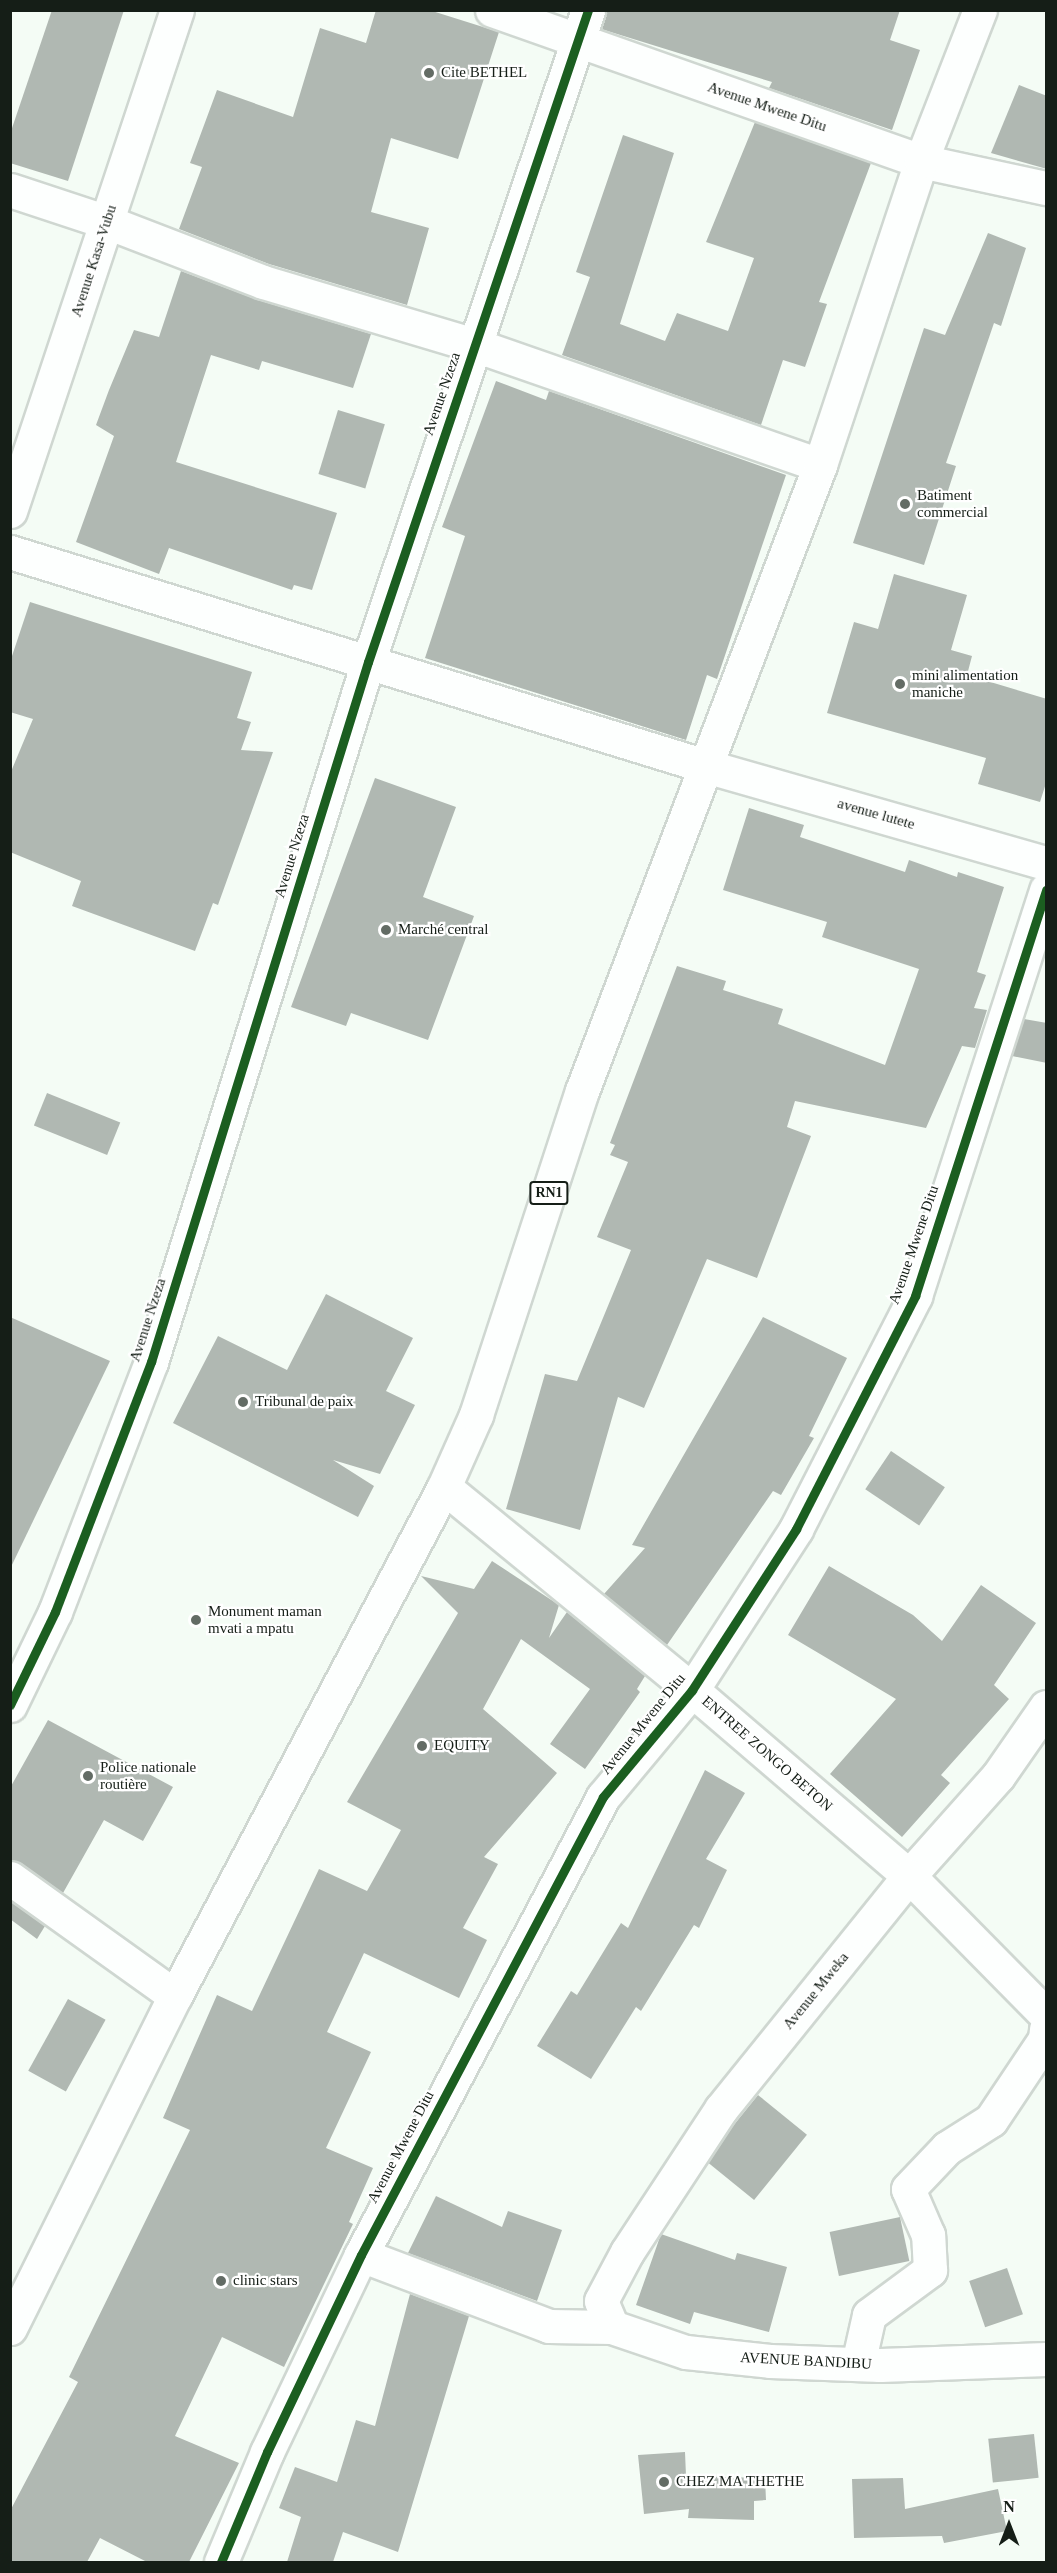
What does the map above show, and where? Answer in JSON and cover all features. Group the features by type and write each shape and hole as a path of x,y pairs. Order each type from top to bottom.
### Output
{"main road":[{"name":"Avenue Kasa-Vubu","path":"10,512 177,10"},
{"name":"Avenue Mwene Ditu","path":"492,10 582,25 921,160 1047,188"},
{"name":"RN1","path":"10,2328 175,1996 444,1487 476,1415 582,1091 820,465 921,160 980,10"},
{"name":"Avenue Nzeza","path":"10,1705 55,1612 151,1362 368,662 582,25"},
{"path":"10,190 107,222 263,282 475,345 820,465"},
{"name":"avenue lutete","path":"10,552 705,766 1047,863"},
{"name":"Avenue Mwene Ditu","path":"220,2562 361,2255 603,1797 692,1690 796,1529 915,1296 1047,890"},
{"name":"ENTREE ZONGO BETON","path":"444,1487 692,1690 909,1876 1047,2015"},
{"name":"Avenue Mweka","path":"612,2327 602,2311 605,2288 721,2109 909,1876 998,1776 1047,1707"},
{"path":"10,1878 175,1996"},
{"path":"858,2364 869,2315 930,2270 928,2235 908,2189 947,2148 991,2120 1046,2039 1047,2029"},
{"name":"AVENUE BANDIBU","path":"361,2255 549,2326 612,2327 686,2352 770,2361 858,2364 1047,2359"}],"building":[{"path":"52,10 124,10 68,181 10,163 10,134"},
{"path":"376,10 429,10 499,32 458,159 391,138 371,212 429,228 407,305 269,264 179,229 202,167 190,163 217,90 293,117 320,28 366,43"},
{"path":"606,10 900,10 890,40 920,50 892,130 769,88 772,82 601,29"},
{"path":"1019,85 1047,96 1047,169 991,153"},
{"path":"755,122 871,163 819,302 827,304 805,367 783,360 761,425 562,355 590,277 576,272 623,135 674,153 620,324 665,341 677,313 728,331 754,258 706,242"},
{"path":"988,233 1026,248 1001,326 994,323 946,463 956,466 924,565 853,543 924,328 945,335"},
{"path":"181,271 258,300 371,334 353,388 262,361 259,370 211,355 176,462 337,513 312,590 294,585 292,590 169,548 159,574 76,542 114,436 96,425 109,390 134,330 159,337"},
{"path":"496,381 546,400 549,391 786,475 717,679 707,675 686,740 425,658 465,536 442,527"},
{"path":"338,410 385,424 365,488 318,474"},
{"path":"894,574 967,595 951,650 972,656 967,675 1047,699 1047,780 1040,802 978,784 986,758 827,713 854,622 878,629"},
{"path":"30,602 252,672 237,718 251,722 241,750 273,752 218,905 213,903 195,951 72,906 81,881 10,852 10,774 33,719 10,712 10,662"},
{"path":"375,778 456,807 423,897 474,916 428,1040 351,1013 346,1026 291,1007"},
{"path":"749,808 804,825 800,837 905,872 909,860 957,877 958,872 1004,887 977,972 986,975 974,1008 987,1010 975,1048 962,1046 926,1128 795,1101 787,1127 811,1136 757,1278 707,1259 644,1408 618,1397 580,1530 506,1509 545,1374 577,1381 631,1250 597,1237 628,1162 610,1155 615,1145 610,1143 677,966 726,981 723,990 783,1009 778,1024 885,1065 919,969 822,937 827,922 723,890"},
{"path":"1024,1019 1047,1023 1047,1063 1012,1056"},
{"path":"47,1093 120,1123 107,1155 34,1125"},
{"path":"326,1294 413,1338 386,1391 415,1405 380,1474 333,1460 374,1486 358,1517 173,1423 218,1336 287,1370"},
{"path":"10,1317 110,1361 10,1569"},
{"path":"763,1317 847,1358 809,1436 814,1438 781,1495 773,1491 667,1645 604,1594 645,1548 632,1545"},
{"path":"891,1451 945,1487 919,1525 865,1489"},
{"path":"492,1561 559,1605 549,1638 567,1612 645,1676 637,1689 640,1692 585,1769 550,1744 590,1689 521,1639 483,1709 557,1773 484,1857 498,1864 463,1928 487,1940 459,1998 364,1953 327,2032 371,2052 326,2148 373,2168 349,2222 353,2224 284,2367 222,2337 175,2436 239,2463 189,2562 147,2562 100,2538 87,2562 10,2562 10,2511 78,2382 69,2377 190,2130 163,2118 217,1995 252,2011 319,1869 367,1891 401,1830 347,1802 458,1613 421,1576 474,1589"},
{"path":"829,1566 913,1615 942,1641 981,1585 1036,1623 994,1685 1009,1699 941,1775 950,1783 902,1837 830,1774 896,1699 788,1635"},
{"path":"48,1720 173,1787 143,1841 104,1820 63,1893 10,1859 10,1788"},
{"path":"705,1770 745,1793 706,1859 727,1870 699,1928 694,1925 641,2011 636,2007 591,2079 537,2046 571,1991 577,1995 621,1923 628,1928"},
{"path":"10,1901 45,1926 37,1939 10,1919"},
{"path":"68,1999 106,2020 66,2092 28,2071"},
{"path":"758,2095 807,2135 754,2200 705,2160"},
{"path":"436,2196 502,2227 508,2211 562,2230 537,2301 408,2253"},
{"path":"900,2217 909,2261 839,2276 830,2232"},
{"path":"661,2234 735,2260 737,2253 787,2267 769,2332 694,2312 690,2324 636,2305"},
{"path":"1007,2268 1023,2314 985,2327 969,2281"},
{"path":"410,2294 469,2316 398,2552 343,2532 333,2562 287,2562 301,2517 279,2508 295,2467 337,2482 356,2420 375,2426"},
{"path":"1034,2434 1039,2478 993,2483 988,2439"},
{"path":"685,2452 686,2476 765,2478 766,2500 754,2501 754,2520 688,2518 689,2509 644,2514 638,2455"},
{"path":"903,2478 905,2509 998,2489 1007,2531 944,2543 942,2536 854,2538 852,2479"}],"cycle path":[{"path":"10,1705 55,1612 151,1362 368,662 588,10"},
{"path":"221,2562 267,2452 361,2255 603,1797 692,1690 796,1529 915,1296 1046,890"}],"place":[{"name":"Cite BETHEL","path":"429,73"},
{"name":"Batiment commercial","path":"905,504"},
{"name":"mini alimentation maniche","path":"900,684"},
{"name":"Marché central","path":"386,930"},
{"name":"Tribunal de paix","path":"243,1402"},
{"name":"Monument maman mvati a mpatu","path":"196,1620"},
{"name":"EQUITY","path":"422,1746"},
{"name":"Police nationale routière","path":"88,1776"},
{"name":"clinic stars","path":"221,2281"},
{"name":"CHEZ MA THETHE","path":"664,2482"}]}
